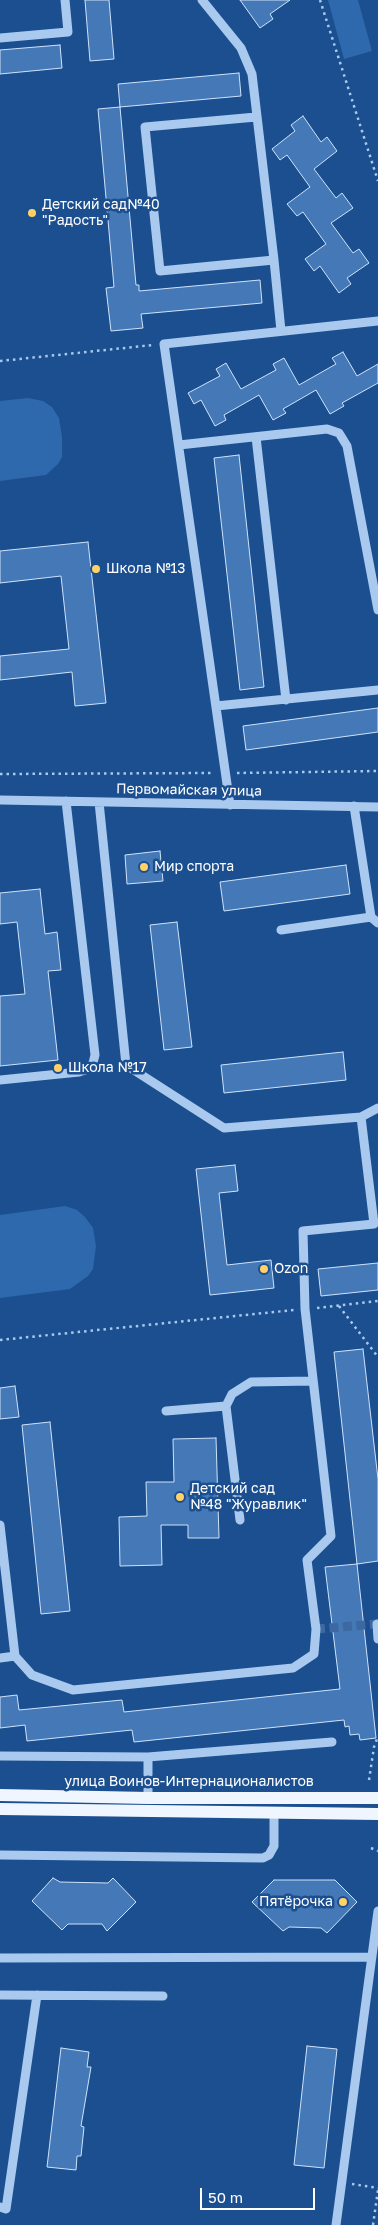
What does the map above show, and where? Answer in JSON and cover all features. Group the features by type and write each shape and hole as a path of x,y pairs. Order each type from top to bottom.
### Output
{"main road":[{"name":"улица Воинов-Интернационалистов","path":"0,1795 148,1798 378,1798"},
{"name":"улица Воинов-Интернационалистов","path":"0,1809 378,1814"}],"street":[{"path":"0,38 68,32 65,0"},
{"path":"202,0 241,48 252,74 281,332"},
{"path":"256,117 145,127 160,271 274,260"},
{"path":"230,805 164,344 378,321"},
{"path":"179,444 327,429 340,433 347,446 378,610"},
{"path":"256,437 286,700"},
{"path":"216,706 378,690"},
{"name":"Первомайская улица","path":"0,800 378,807"},
{"path":"0,1080 79,1072 88,1069 93,1063 95,1055 66,801"},
{"path":"99,802 126,1065 224,1128 361,1117 378,1108"},
{"path":"281,930 374,920 354,806"},
{"path":"0,1525 14,1656 32,1675 73,1690 293,1668 314,1654 316,1629 307,1560 331,1536 305,1309 303,1231 374,1224 361,1117"},
{"path":"240,1520 226,1406 232,1394 251,1382 313,1382"},
{"path":"166,1411 226,1406"},
{"path":"377,1624 378,1639"},
{"path":"0,1658 14,1656"},
{"path":"0,1756 148,1757 332,1742"},
{"path":"148,1757 148,1798"},
{"path":"0,1855 262,1858 269,1855 274,1846 274,1813"},
{"path":"336,2225 378,1911"},
{"path":"0,1958 372,1957"},
{"path":"0,1995 163,1996"},
{"path":"0,2207 6,2209 37,1995"}],"path":[{"path":"320,0 378,182"},
{"path":"0,361 164,344"},
{"path":"0,774 378,772"},
{"path":"0,1340 378,1302"},
{"path":"339,1306 378,1356"},
{"path":"369,1780 374,1747 378,1736"},
{"path":"371,1848 378,1851"},
{"path":"342,2183 378,2189 373,2225"}],"shaded area":[{"path":"328,0 358,0 372,51 344,59"},
{"path":"28,398 43,401 52,407 59,418 62,437 62,457 58,464 46,475 0,481 0,401"},
{"path":"65,1206 77,1210 93,1228 96,1246 93,1269 88,1276 70,1289 0,1298 0,1215"}],"building":[{"path":"85,0 109,0 114,59 90,61"},
{"path":"240,0 290,0 270,14 273,19 260,28"},
{"path":"60,45 62,68 0,74 0,50"},
{"path":"239,73 241,96 120,107 118,84"},
{"path":"120,107 136,285 139,285 139,291 260,280 262,303 141,314 143,328 111,331 106,288 114,287 98,109"},
{"path":"303,116 321,142 327,137 337,151 314,169 336,198 342,193 353,208 331,223 353,253 359,249 369,263 347,278 351,284 339,293 320,266 314,271 305,259 326,244 303,212 297,216 287,204 310,187 287,155 280,160 272,149 295,131 291,125"},
{"path":"343,352 357,376 378,364 378,383 342,403 344,406 330,414 316,390 283,409 286,413 273,420 259,395 224,415 226,420 215,426 201,400 194,404 188,393 220,376 216,369 226,363 241,389 276,370 273,364 284,358 299,385 336,364 332,358"},
{"path":"239,455 264,687 240,690 214,458"},
{"path":"88,542 106,703 75,706 72,672 0,680 0,656 69,649 61,576 0,583 0,551"},
{"path":"378,708 378,732 246,750 243,726"},
{"path":"160,851 163,881 127,884 125,855"},
{"path":"346,865 350,894 224,911 220,882"},
{"path":"40,889 45,934 57,932 61,970 48,971 58,1060 0,1066 0,996 25,994 17,922 0,924 0,893"},
{"path":"177,922 192,1047 164,1050 150,925"},
{"path":"343,1052 346,1080 224,1093 221,1065"},
{"path":"235,1165 238,1191 219,1193 227,1265 271,1260 274,1288 210,1295 196,1169"},
{"path":"378,1263 378,1290 321,1296 318,1269"},
{"path":"363,1349 378,1479 378,1561 357,1564 334,1352"},
{"path":"15,1386 19,1417 0,1419 0,1388"},
{"path":"50,1422 70,1611 41,1614 22,1425"},
{"path":"216,1438 219,1538 188,1538 188,1525 161,1525 162,1565 120,1566 119,1517 147,1516 146,1482 174,1482 173,1439"},
{"path":"357,1564 376,1738 360,1740 359,1734 350,1735 349,1726 345,1727 344,1720 134,1742 132,1730 27,1741 25,1725 0,1728 0,1697 17,1695 19,1710 122,1700 124,1712 340,1689 325,1567"},
{"path":"53,1878 60,1882 108,1883 113,1878 136,1902 107,1931 102,1924 68,1924 62,1930 32,1901"},
{"path":"274,1880 335,1880 357,1902 327,1933 321,1928 289,1927 283,1931 252,1902"},
{"path":"307,2046 337,2049 324,2168 294,2165"},
{"path":"61,2048 89,2052 87,2067 91,2067 81,2126 84,2127 81,2156 77,2156 76,2170 47,2167"}],"tunnel":[{"path":"316,1629 377,1624"}],"place":[{"name":"Детский сад№40 \"Радость\"","path":"32,213"},
{"name":"Школа №13","path":"96,569"},
{"name":"Мир спорта","path":"144,867"},
{"name":"Школа №17","path":"58,1068"},
{"name":"Ozon","path":"264,1269"},
{"name":"Детский сад №48 \"Журавлик\"","path":"180,1497"},
{"name":"Пятёрочка","path":"343,1902"}]}
